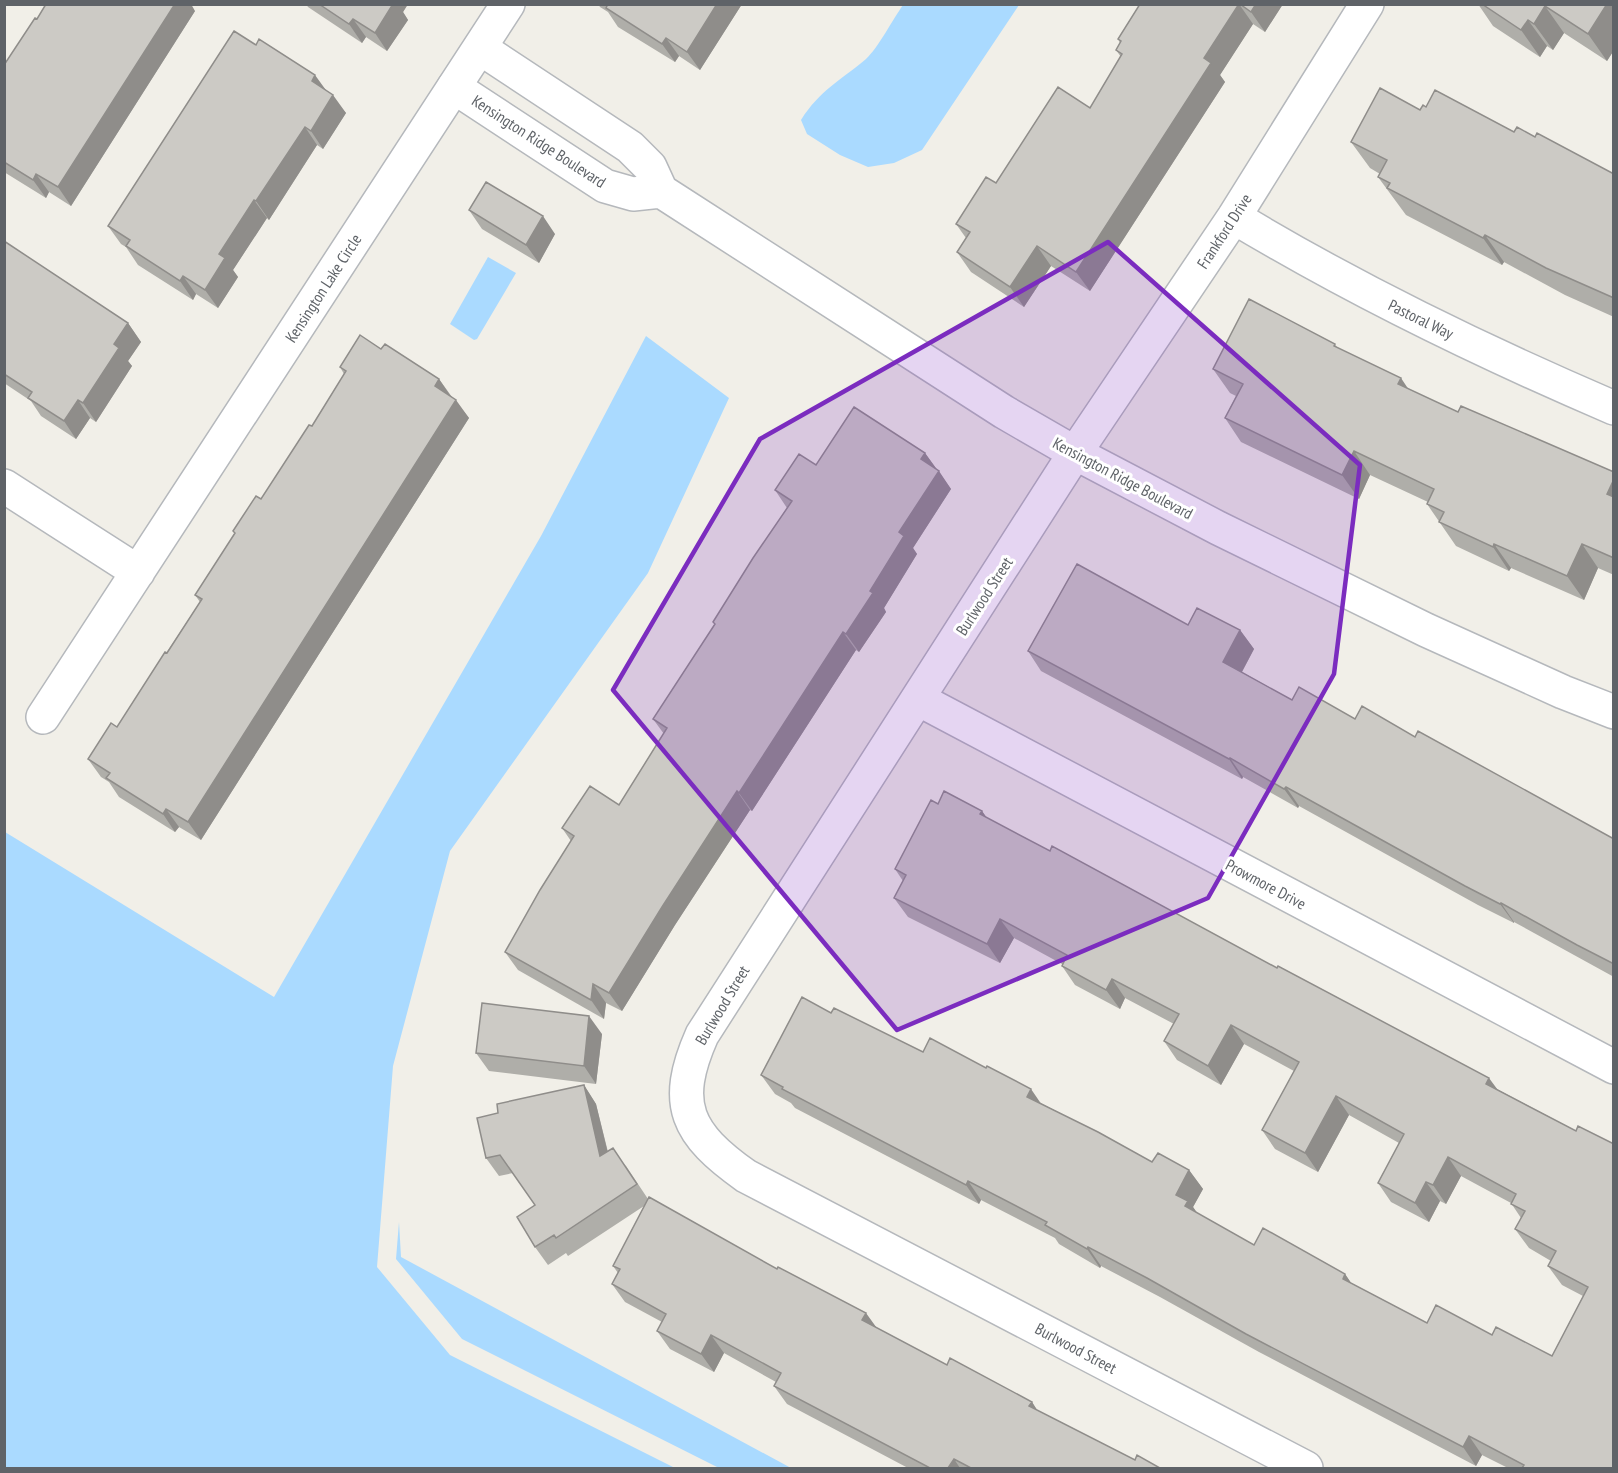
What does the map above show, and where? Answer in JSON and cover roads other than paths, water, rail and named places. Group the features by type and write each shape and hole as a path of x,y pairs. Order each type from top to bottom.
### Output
{"street":[{"name":"Kensington Lake Circle","path":"43,717 508,4"},
{"name":"Frankford Drive","path":"1075,453 1234,217 1367,4"},
{"path":"480,48 630,147 650,167 661,191"},
{"name":"Kensington Ridge Boulevard","path":"454,87 605,186 633,194 661,191 1004,412 1075,453 1218,528 1416,625 1533,679 1614,712"},
{"name":"Pastoral Way","path":"1234,217 1299,256 1370,294 1512,363 1614,408"},
{"name":"Burlwood Street","path":"1075,453 702,1035 690,1062 686,1091 689,1115 701,1139 746,1176 1306,1468"},
{"path":"4,486 138,572"},
{"name":"Prowmore Drive","path":"918,699 1614,1067"}],"water":[{"path":"903,5 1019,5 922,150 894,163 868,167 840,155 807,134 801,120 823,93 871,54"},
{"path":"488,257 516,273 477,339 474,340 450,324"},
{"path":"646,336 729,398 648,573 450,851 393,1066 377,1267 450,1355 675,1468 5,1468 5,832 274,997 541,536"},
{"path":"399,1222 401,1257 791,1468 719,1468 462,1339 396,1259"}]}
